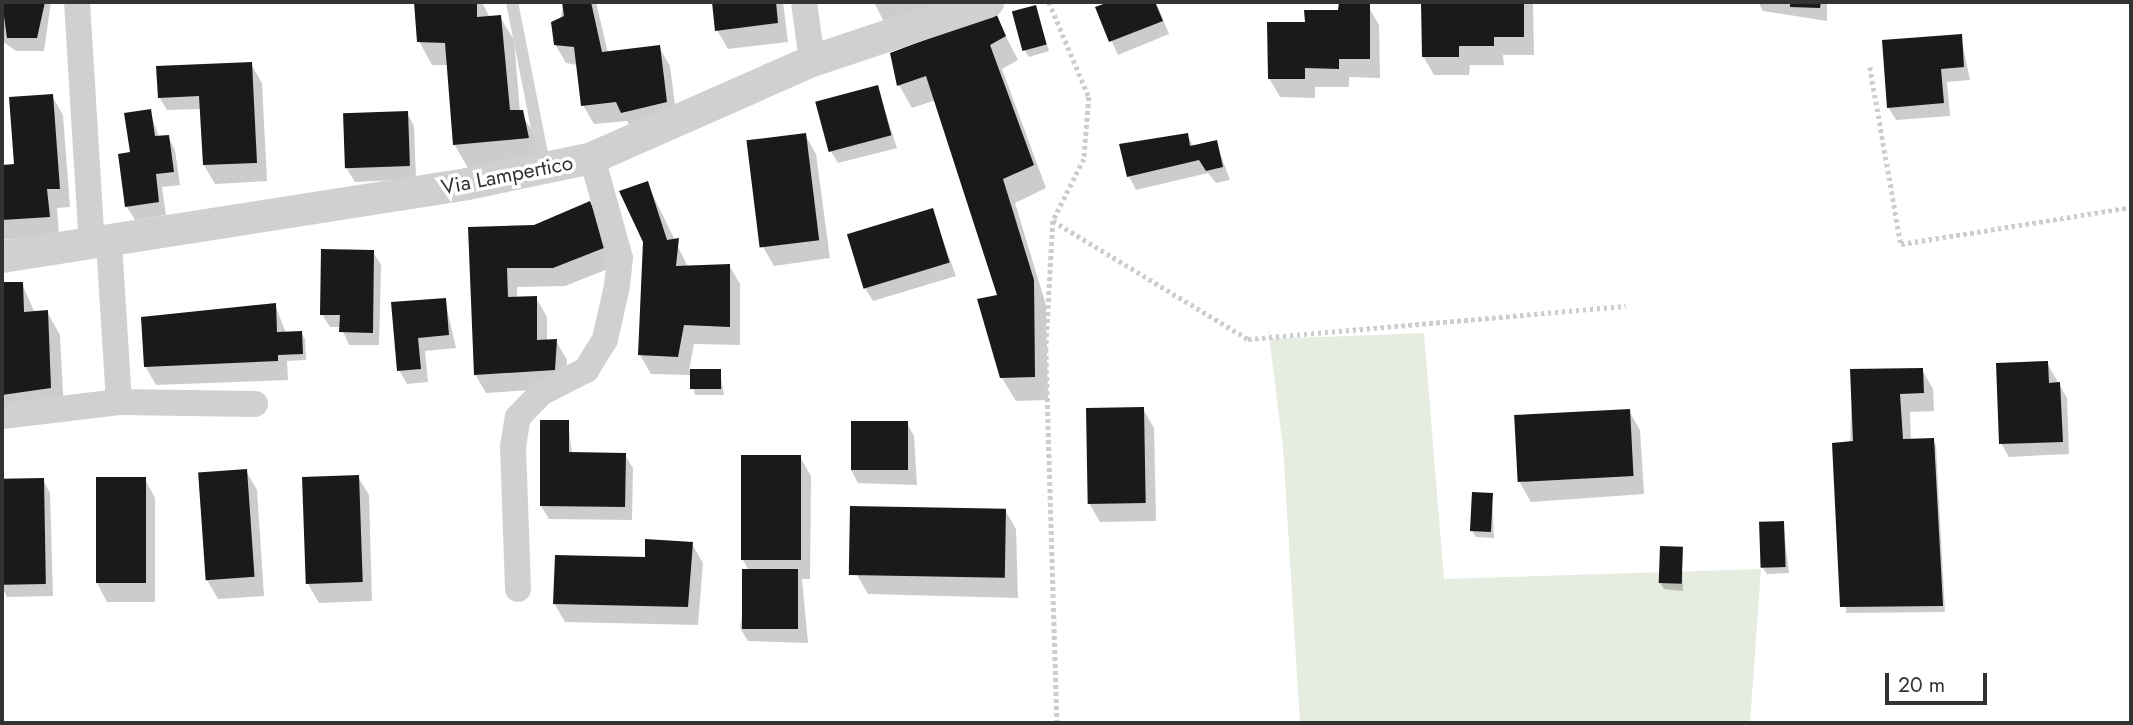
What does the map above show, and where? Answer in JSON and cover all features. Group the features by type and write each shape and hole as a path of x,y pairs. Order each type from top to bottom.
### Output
{"street":[{"path":"77,2 119,402"},
{"path":"804,2 812,61"},
{"name":"Via Lampertico","path":"2,257 101,243 592,158 812,61 988,2"},
{"path":"518,589 513,447 518,416 541,393 586,370 605,339 617,286 621,258 592,158"},
{"path":"2,416 119,402 255,404"}],"lane":[{"path":"512,2 545,168"}],"path":[{"path":"1049,2 1088,97 1084,159 1053,221 1046,349 1057,723"},
{"path":"1870,67 1901,244 2131,207"},
{"path":"1053,221 1248,340 1626,306"}],"shaded area":[{"path":"1268,328 1271,339 1424,333 1444,579 1761,569 1750,723 1300,723 1283,447"}],"building":[{"path":"2,2 45,2 37,38 7,38"},
{"path":"414,2 477,2 477,17 501,15 510,110 523,110 529,138 453,145 445,43 417,42"},
{"path":"562,2 591,2 602,52 660,45 667,102 621,113 616,102 581,106 574,47 554,45 551,22 564,16"},
{"path":"712,2 776,2 778,23 715,31"},
{"path":"1109,2 1155,2 1163,21 1109,42 1095,7"},
{"path":"1339,2 1370,4 1370,59 1339,59 1339,69 1305,68 1305,79 1268,79 1267,22 1305,22 1304,10 1338,10"},
{"path":"1421,2 1524,2 1524,37 1494,37 1494,46 1459,46 1459,57 1422,57"},
{"path":"1790,2 1821,2 1820,8 1790,7"},
{"path":"1036,5 1047,45 1022,51 1012,11"},
{"path":"996,13 1006,36 990,45 1034,165 1003,179 1034,280 1035,377 1000,378 977,299 997,295 926,76 897,86 890,53"},
{"path":"1962,34 1964,67 1941,69 1944,103 1887,108 1882,40"},
{"path":"252,62 257,163 203,165 199,96 158,98 156,66"},
{"path":"878,85 891,135 829,152 815,102"},
{"path":"53,94 60,189 47,189 50,217 2,220 2,165 14,164 9,97"},
{"path":"151,109 155,136 169,135 174,172 156,174 159,202 125,207 118,154 130,152 124,113"},
{"path":"408,111 410,166 345,168 343,113"},
{"path":"806,133 819,240 760,248 746,140"},
{"path":"1188,133 1190,146 1217,140 1223,167 1206,171 1199,160 1127,177 1119,144"},
{"path":"648,181 667,240 679,238 676,266 730,264 730,327 684,325 678,357 638,355 643,242 619,191"},
{"path":"590,201 609,246 553,268 507,268 508,297 537,296 537,340 557,339 555,370 474,375 468,227 534,225"},
{"path":"933,208 950,263 864,289 847,234"},
{"path":"321,249 374,250 373,333 339,332 340,315 320,315"},
{"path":"2,282 23,282 24,312 48,310 51,388 2,395"},
{"path":"446,298 449,335 418,338 421,369 397,371 391,302"},
{"path":"276,303 277,332 302,331 303,354 278,355 278,361 144,367 141,317"},
{"path":"2048,361 2049,383 2060,382 2063,442 1999,444 1996,363"},
{"path":"1923,368 1924,393 1900,394 1903,439 1934,438 1943,606 1840,607 1832,443 1853,441 1850,369"},
{"path":"690,369 721,369 721,389 690,389"},
{"path":"1144,407 1146,503 1088,504 1086,408"},
{"path":"1630,409 1634,476 1518,482 1514,415"},
{"path":"540,420 569,420 569,452 626,453 625,507 540,506"},
{"path":"851,421 908,421 908,470 851,470"},
{"path":"741,455 801,455 801,560 741,560"},
{"path":"247,469 255,577 206,580 198,472"},
{"path":"359,475 363,582 306,584 302,477"},
{"path":"96,477 146,477 146,583 96,583"},
{"path":"44,478 46,584 4,585 2,479"},
{"path":"1472,492 1493,493 1491,532 1470,531"},
{"path":"850,506 1006,509 1005,578 849,575"},
{"path":"1784,521 1786,567 1761,568 1759,522"},
{"path":"645,539 693,542 688,607 553,604 555,555 645,557"},
{"path":"1660,546 1683,547 1682,584 1659,583"},
{"path":"742,569 798,569 798,629 742,629"}]}
